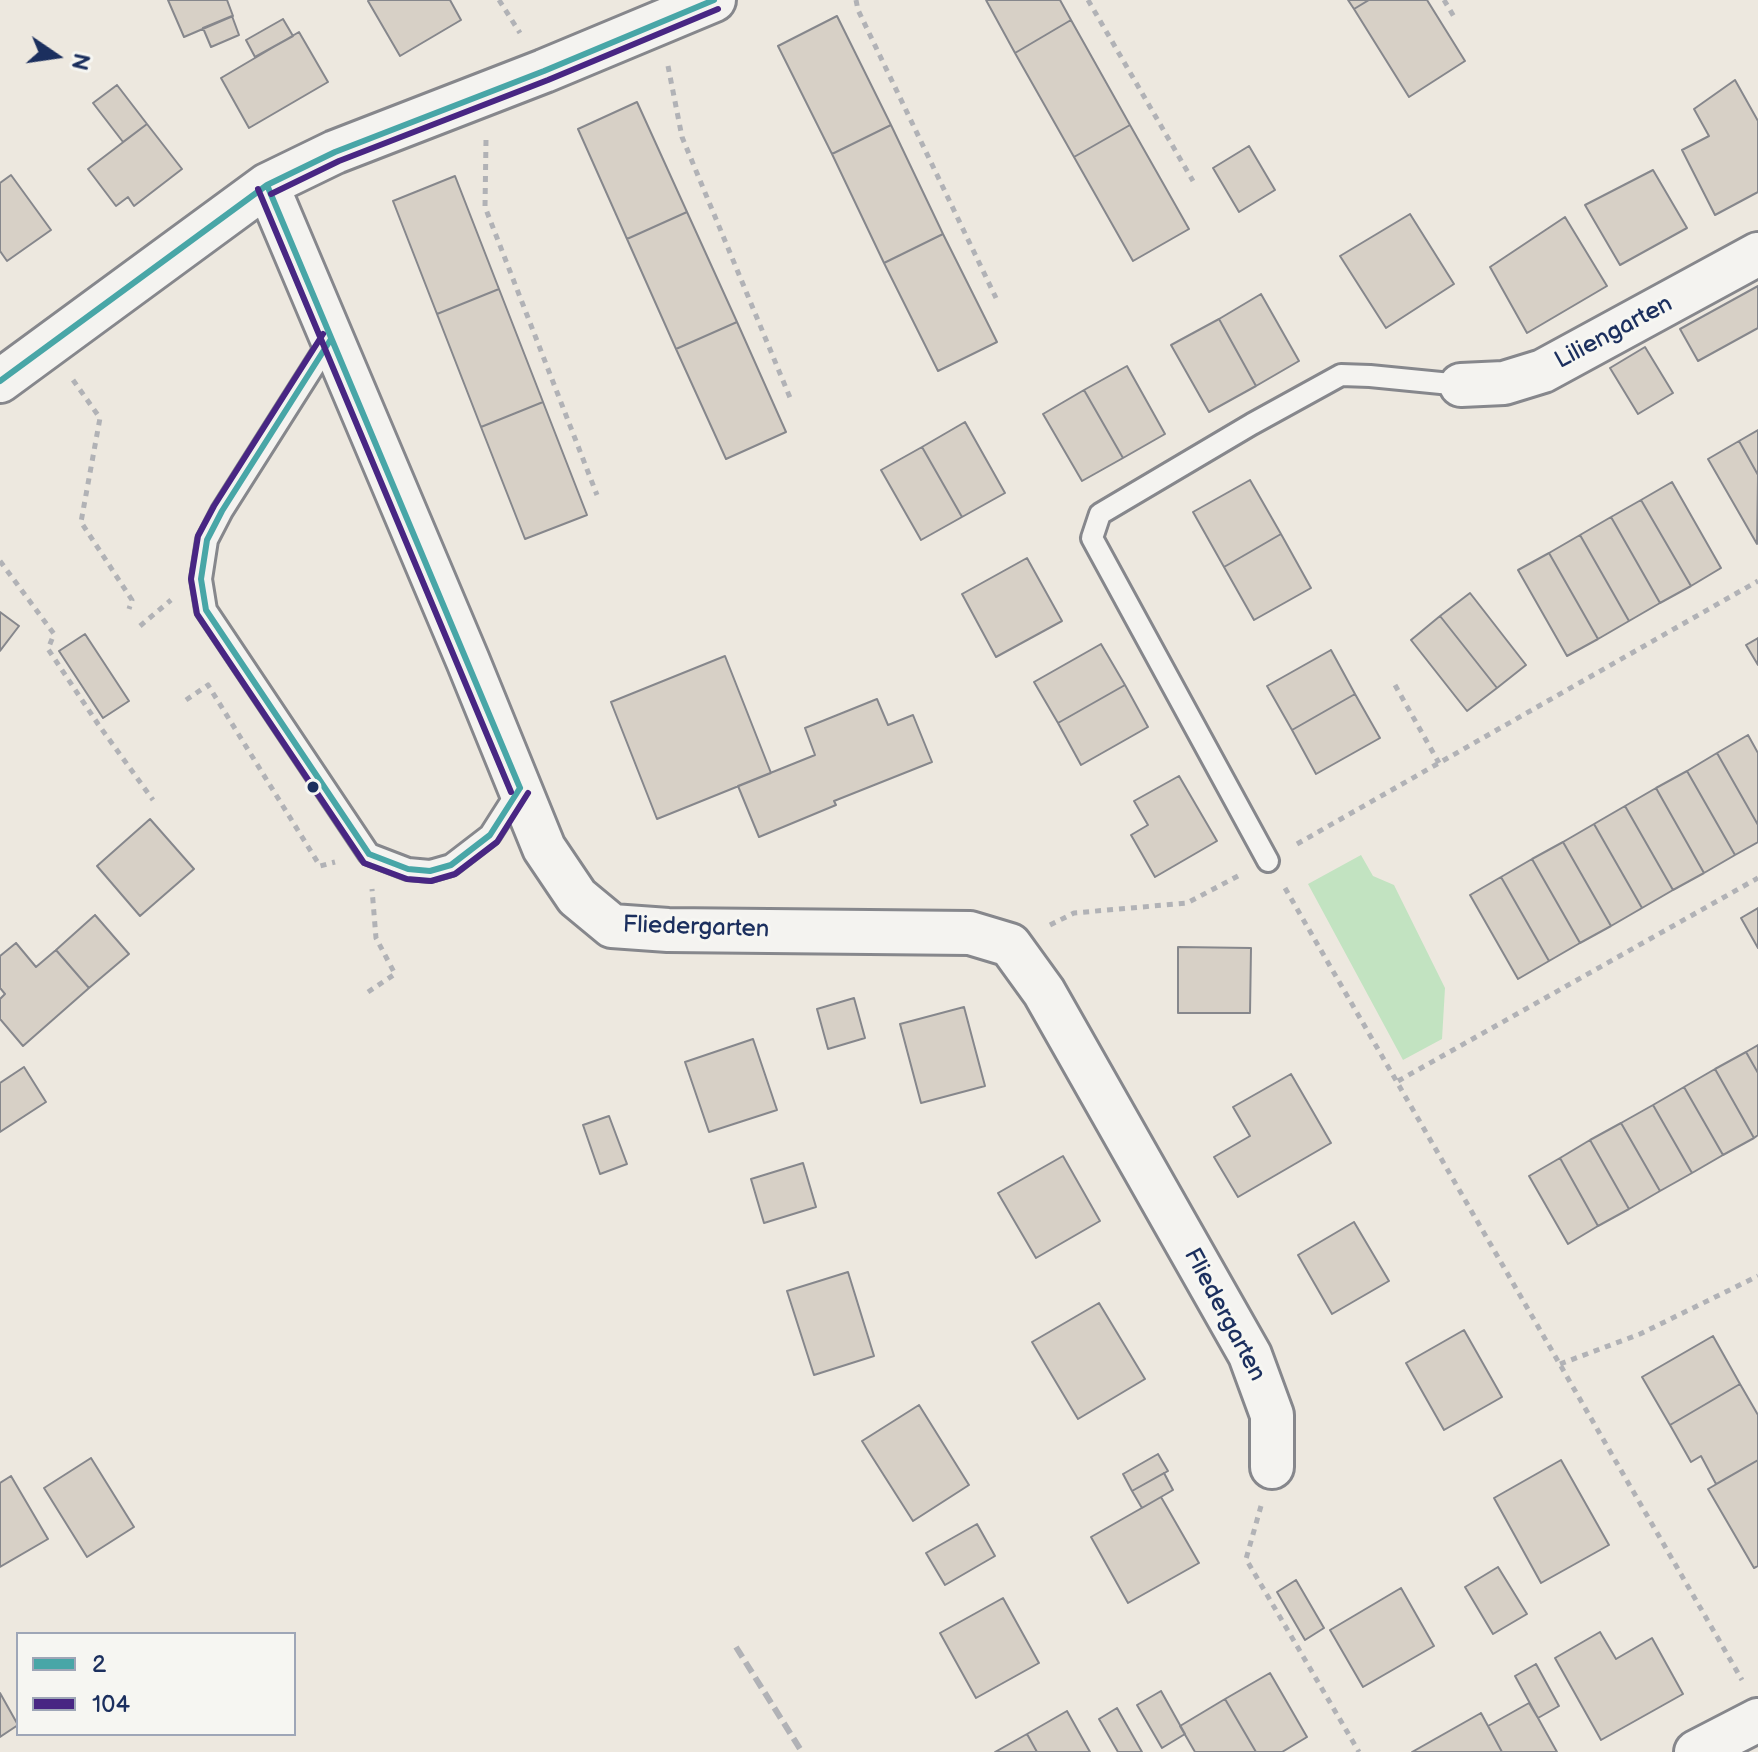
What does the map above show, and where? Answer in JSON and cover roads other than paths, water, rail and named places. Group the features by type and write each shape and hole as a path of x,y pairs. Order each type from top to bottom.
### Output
{"street":[{"path":"3,373 257,192 335,152 544,71 714,0"},
{"name":"Fliedergarten","path":"257,192 331,339 544,848 577,897 612,926 668,930 970,933 1010,945 1044,992 1250,1355 1272,1415 1272,1467"},
{"name":"Liliengarten","path":"1461,385 1504,383 1543,371 1758,254"},
{"path":"1696,1752 1758,1720"}],"lane":[{"path":"331,339 222,511 207,540 201,579 206,610 369,854 408,869 430,871 451,865 490,835 520,788"},
{"path":"1268,861 1092,538 1100,514 1341,375 1461,385"}],"railway":[{"path":"736,1647 802,1752"}]}
